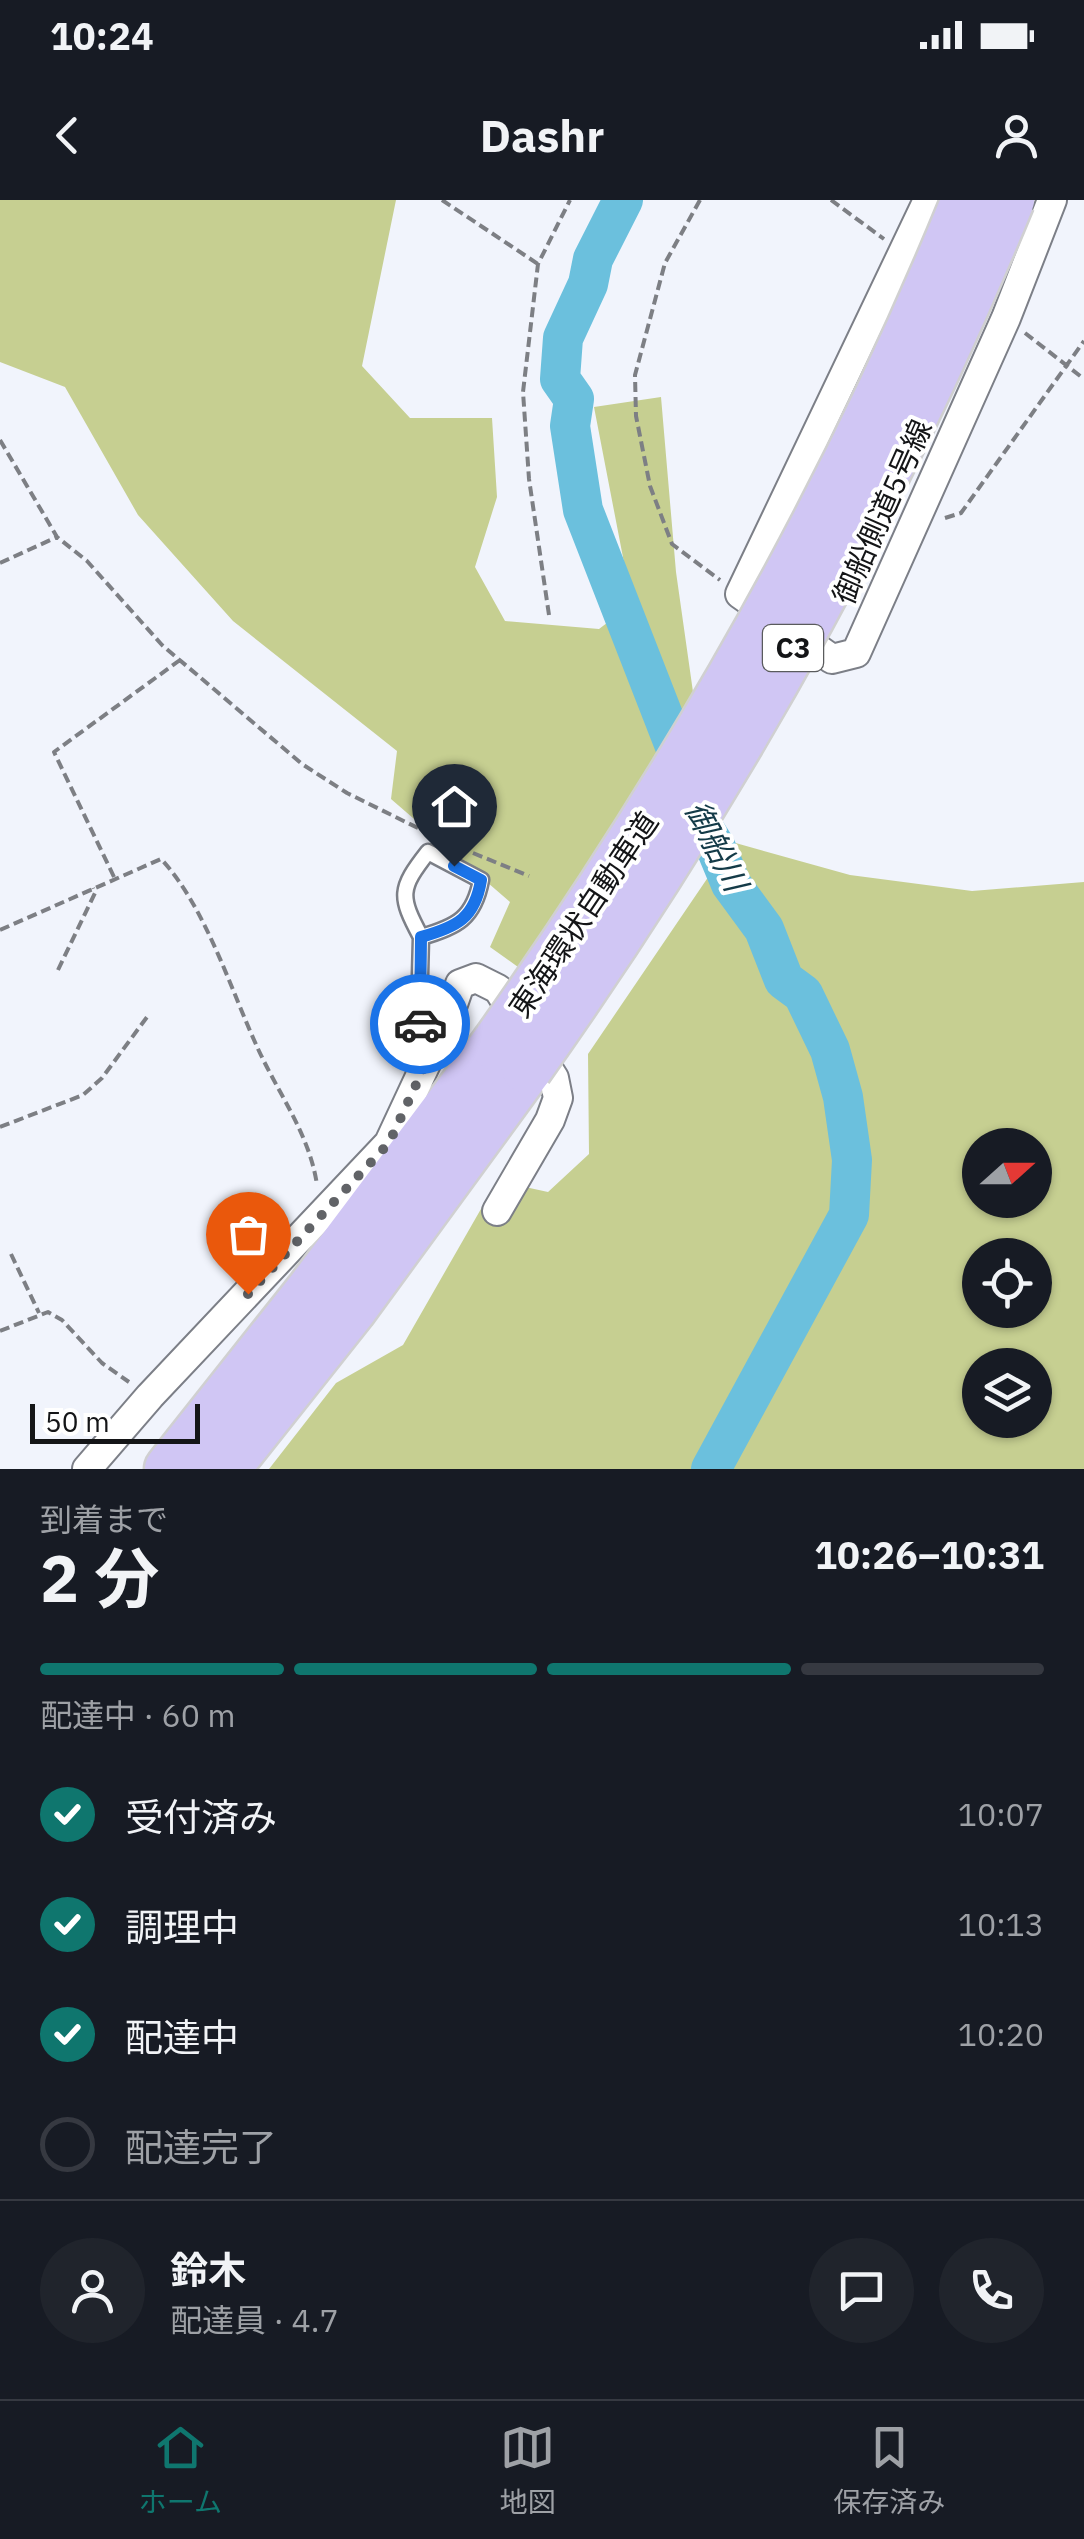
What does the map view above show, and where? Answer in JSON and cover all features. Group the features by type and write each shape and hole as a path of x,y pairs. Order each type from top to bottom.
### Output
{"highway":[{"name":"東海環状自動車道","path":"224,1469 362,1295 512,1056 752,645 858,442 966,200"},
{"name":"東海環状自動車道","path":"170,1469 335,1259 512,1056 690,824 794,648 891,461 1009,200"}],"street":[{"path":"740,594 928,200"},
{"name":"御船側道5号線","path":"740,594 832,658 856,653 1006,318 1052,200"},
{"path":"905,254 1006,318"},
{"path":"87,1469 150,1396 389,1143 460,984 476,978 498,989 554,1078 558,1098 550,1120 497,1211"}],"lane":[{"path":"421,937 444,931 465,918 477,903 481,880 428,852 407,879 403,894 406,910 421,937 419,1015 423,1038 434,1046"}],"path":[{"path":"442,200 538,264"},
{"path":"548,615 529,479 523,392 538,264 570,200"},
{"path":"700,200 665,264 634,375 636,416 650,486 672,544 740,594"},
{"path":"831,200 905,254"},
{"path":"1006,318 1084,379"},
{"path":"911,528 962,513 1084,341"},
{"path":"0,440 57,537 87,561 180,660 302,764 347,793 432,836"},
{"path":"0,563 57,537"},
{"path":"114,878 54,752 180,660"},
{"path":"464,849 529,876"},
{"path":"0,930 160,859 196,912 260,1054 302,1132 313,1160 321,1217"},
{"path":"58,970 95,893 93,886"},
{"path":"0,1127 82,1095 102,1078 147,1018"},
{"path":"11,1254 39,1313"},
{"path":"0,1331 48,1312 62,1320 102,1363 150,1396"}],"green space":[{"path":"0,200 396,200 362,366 410,418 492,418 497,497 475,567 505,621 599,629 632,604 594,407 661,397 676,572 694,699 579,880 518,967 490,947 510,902 391,799 397,751 233,621 138,515 65,387 0,362"},
{"path":"732,842 850,875 972,891 1084,882 1084,1469 269,1469 336,1383 403,1345 497,1181 548,1192 589,1154 588,1054"}],"waterway":[{"name":"御船川","path":"623,200 593,259 588,284 563,338 560,379 574,399 570,426 583,510 678,754 683,789 692,810 716,848 731,884 764,929 784,980 803,994 830,1050 843,1097 852,1160 849,1215 711,1469"}],"way so far":[{"path":"248,1294 389,1143 434,1046 423,1038 420,1024"}],"route":[{"path":"420,1024 421,937 444,931 465,918 477,903 481,880 454,866"}]}
